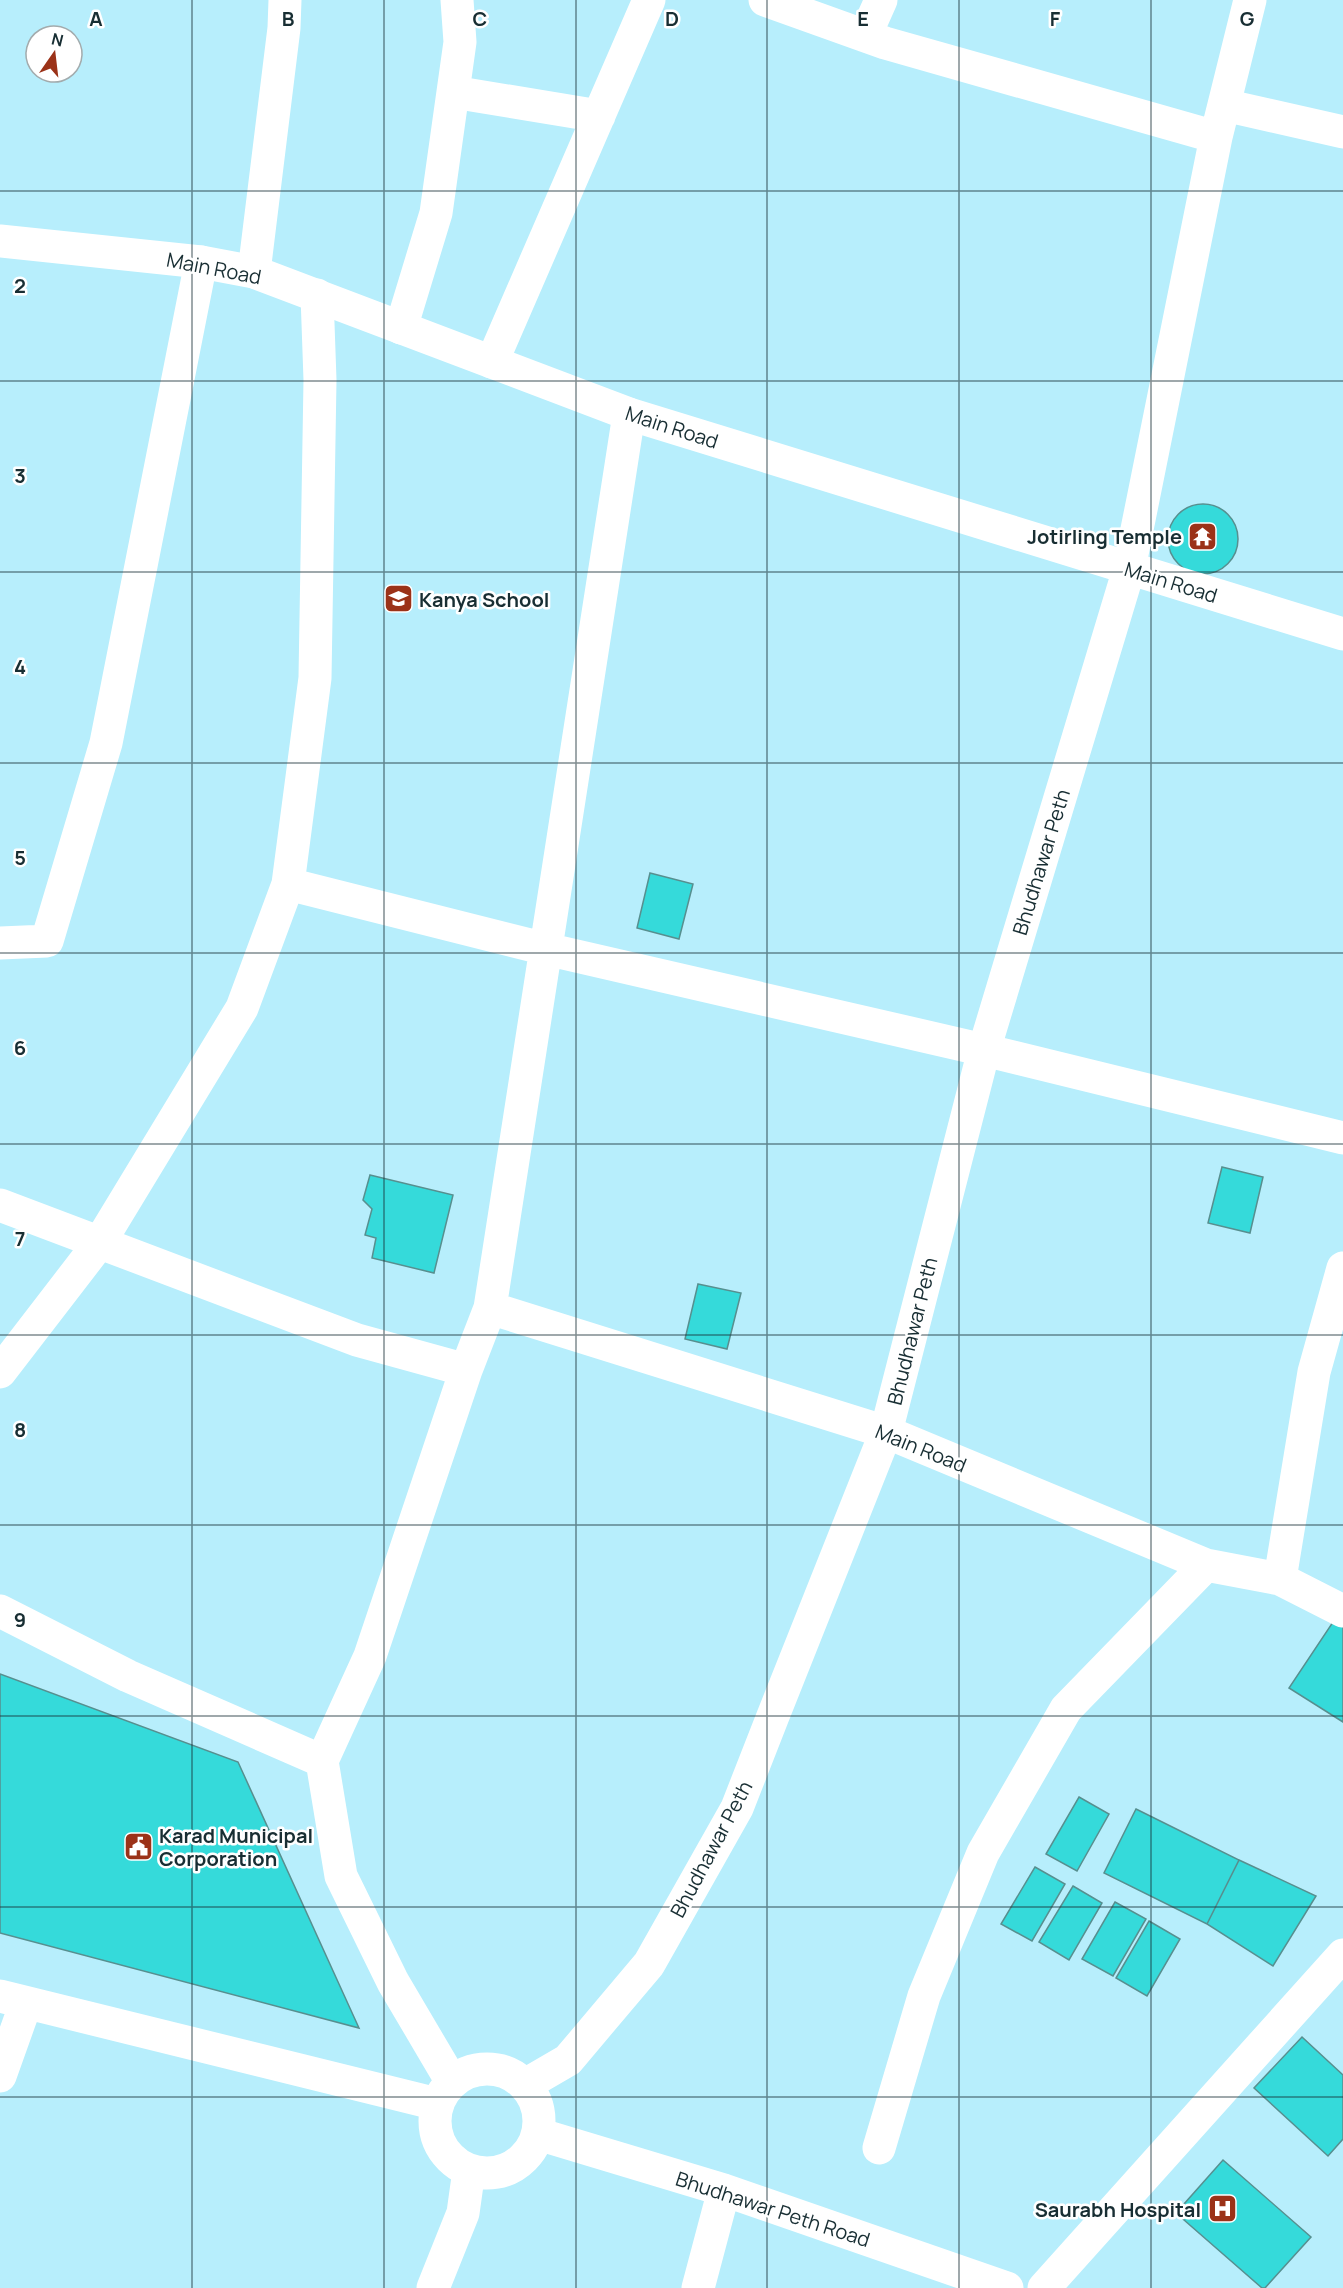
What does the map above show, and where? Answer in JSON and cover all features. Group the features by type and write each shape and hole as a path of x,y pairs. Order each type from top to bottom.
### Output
{"street":[{"path":"254,272 284,28 285,0"},
{"path":"401,328 436,213 460,42 457,0"},
{"path":"492,362 649,0"},
{"path":"765,0 885,44 1216,138"},
{"path":"865,36 881,0"},
{"name":"Bhudhawar Peth","path":"525,2085 568,2060 649,1964 731,1818 886,1432 984,1050 1129,569 1216,138 1250,0"},
{"path":"453,92 599,116"},
{"path":"1224,105 1343,132"},
{"name":"Main Road","path":"0,241 201,262 254,272 629,414 1343,634"},
{"path":"0,943 47,941 105,743 201,262"},
{"path":"0,1372 100,1242 242,1008 288,884 315,678 320,380 317,296"},
{"path":"0,2076 13,1999 444,2093 476,2070 503,2071 525,2085 535,2100 539,2116 538,2134 524,2158 503,2170 486,2173 469,2170 447,2155 435,2130 444,2093 341,1876 322,1761 370,1656 466,1370 490,1308 629,414"},
{"path":"288,884 546,949 984,1050 1343,1138"},
{"path":"0,1205 357,1340 466,1370"},
{"path":"1280,1579 1314,1372 1343,1268"},
{"name":"Main Road","path":"490,1308 886,1432 1206,1565 1280,1579 1343,1611"},
{"path":"879,2148 924,1996 984,1853 1066,1709 1206,1565"},
{"path":"0,1611 128,1676 322,1761"},
{"path":"1044,2288 1343,1955"},
{"name":"Bhudhawar Peth Road","path":"538,2134 724,2190 1007,2288"},
{"path":"434,2288 464,2213 469,2170"},
{"path":"698,2288 724,2190"}],"building":[{"name":"Jotirling Temple","path":"1203,504 1216,507 1228,514 1235,526 1238,539 1235,552 1228,564 1216,571 1203,574 1190,571 1178,564 1171,552 1168,539 1171,526 1178,514 1190,507"},
{"path":"650,873 693,884 679,939 637,928"},
{"path":"1222,1167 1263,1177 1250,1233 1208,1223"},
{"path":"370,1175 453,1195 434,1273 372,1258 376,1238 365,1235 372,1209 363,1200"},
{"path":"698,1284 741,1293 727,1349 685,1339"},
{"path":"1337,1616 1343,1620 1343,1722 1289,1688"},
{"name":"Karad Municipal Corporation","path":"0,1674 238,1762 359,2028 0,1933"},
{"path":"1079,1797 1109,1814 1077,1871 1046,1854"},
{"path":"1136,1809 1239,1860 1207,1924 1104,1873"},
{"path":"1239,1860 1316,1896 1273,1966 1207,1924"},
{"path":"1035,1867 1065,1884 1032,1941 1001,1924"},
{"path":"1073,1886 1102,1903 1069,1960 1039,1942"},
{"path":"1115,1902 1146,1919 1113,1976 1082,1959"},
{"path":"1149,1921 1180,1939 1147,1996 1116,1978"},
{"path":"1302,2037 1343,2075 1343,2139 1328,2156 1254,2088"},
{"path":"1223,2160 1311,2237 1265,2288 1262,2288 1176,2213"}],"place":[{"name":"Jotirling Temple","path":"1203,536"},
{"name":"Kanya School","path":"398,599"},
{"name":"Karad Municipal Corporation","path":"138,1847"},
{"name":"Saurabh Hospital","path":"1222,2209"}]}
